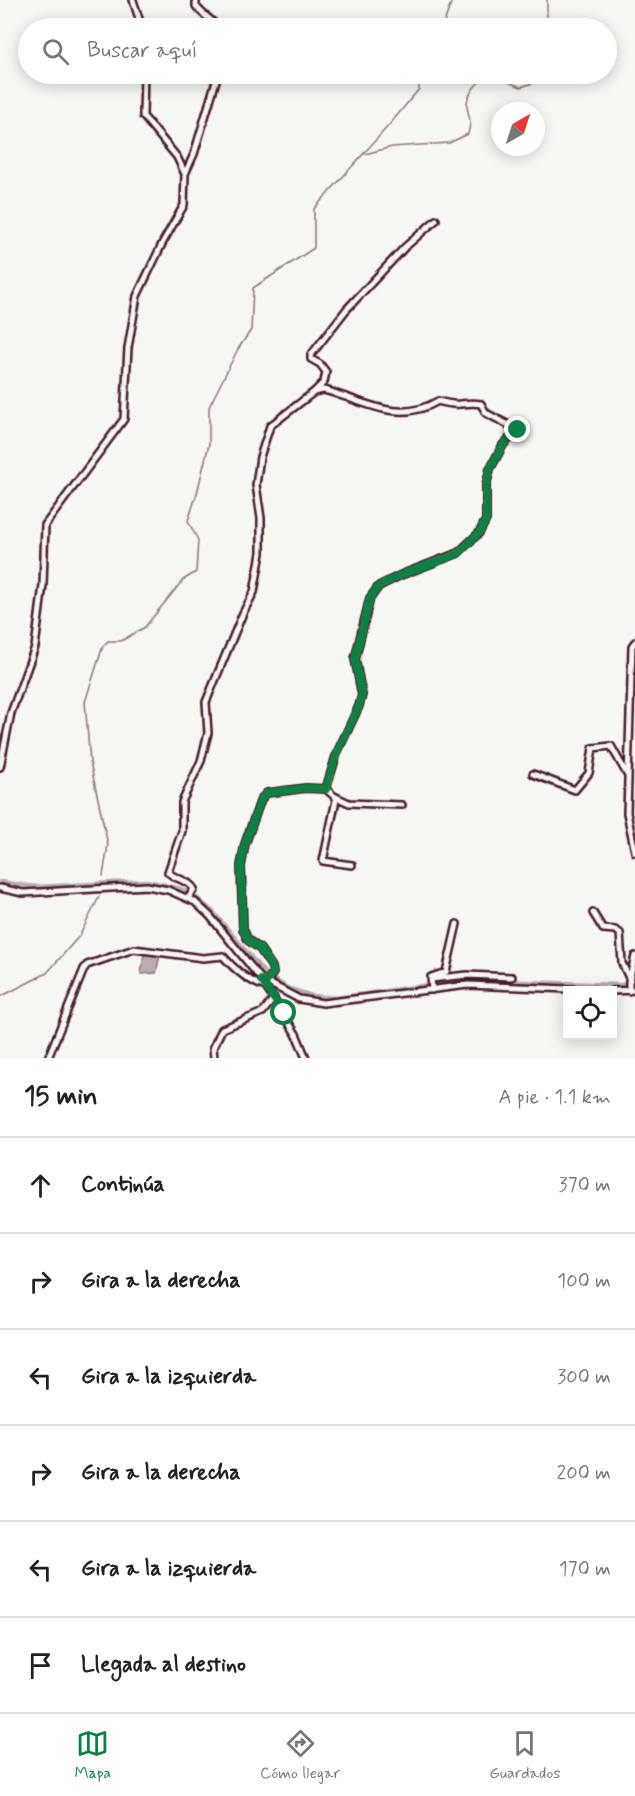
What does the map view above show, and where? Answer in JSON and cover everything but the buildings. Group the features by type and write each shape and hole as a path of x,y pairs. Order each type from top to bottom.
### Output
{"street":[{"path":"134,0 139,18"},
{"path":"196,0 198,9 209,18"},
{"path":"144,84 143,116 177,157 185,174"},
{"path":"0,767 11,713 35,647 44,585 45,525 124,419 128,348 138,296 163,242 184,205 185,174 215,84"},
{"path":"188,899 194,889 190,883 171,876 168,872 182,831 182,802 201,761 208,733 206,702 254,592 261,553 261,518 256,485 260,457 270,426 324,382 326,372 320,364 311,360 311,355 346,310 404,248 436,220"},
{"path":"314,392 325,390 381,409 403,412 419,411 438,401 463,404 471,402 481,404 486,412 518,430 503,445 490,469 486,486 486,520 479,533 458,554 393,579 379,586 370,598 355,659 362,695 337,753 326,789"},
{"path":"635,642 633,646 627,813 635,852"},
{"path":"533,774 574,790 589,773 593,748 611,746 628,777"},
{"path":"48,1058 84,969 97,960 134,949 203,958 223,956 232,967 259,985 273,973 272,967 260,949 248,940 243,929 241,866 245,844 261,799 267,793 306,788 326,789 334,796 349,803 402,805"},
{"path":"334,796 336,800 323,861 352,865"},
{"path":"0,888 23,893 147,886 168,890 188,899 210,916 264,983 297,1034 306,1058"},
{"path":"593,912 603,929 620,933 622,963 632,991"},
{"path":"430,979 433,975 446,972 457,924"},
{"path":"629,981 635,956"},
{"path":"430,979 467,975 512,977"},
{"path":"430,979 432,990"},
{"path":"264,983 299,999 323,1003 468,986 563,989"},
{"path":"214,1058 213,1048 222,1029 263,1012 274,998"}],"shaded area":[{"path":"144,954 160,955 156,973 141,974"}],"waterway":[{"path":"446,18 452,0"},
{"path":"547,0 547,18"},
{"path":"103,876 108,845 90,762 85,702 103,646 108,641 121,641 145,627 183,580 196,572 198,540 188,521 209,444 209,407 238,349 251,330 253,288 314,248 314,209 390,124 419,89 419,84"},
{"path":"365,154 392,147 449,143 468,134 470,122 467,101 478,84"},
{"path":"513,84 521,87 530,84"},
{"path":"0,882 36,887 147,881 181,889 193,895 213,912 265,974 287,988 312,996 336,998 464,980 635,984"},
{"path":"0,997 47,973 80,935 99,897"}],"route":[{"path":"284,1013 261,980 266,982 273,973 272,967 260,949 248,940 243,929 241,866 245,844 261,799 267,793 275,791 326,789 337,753 362,695 355,659 370,598 379,586 401,575 458,554 479,533 486,520 486,486 490,469 503,445 518,430"}]}
